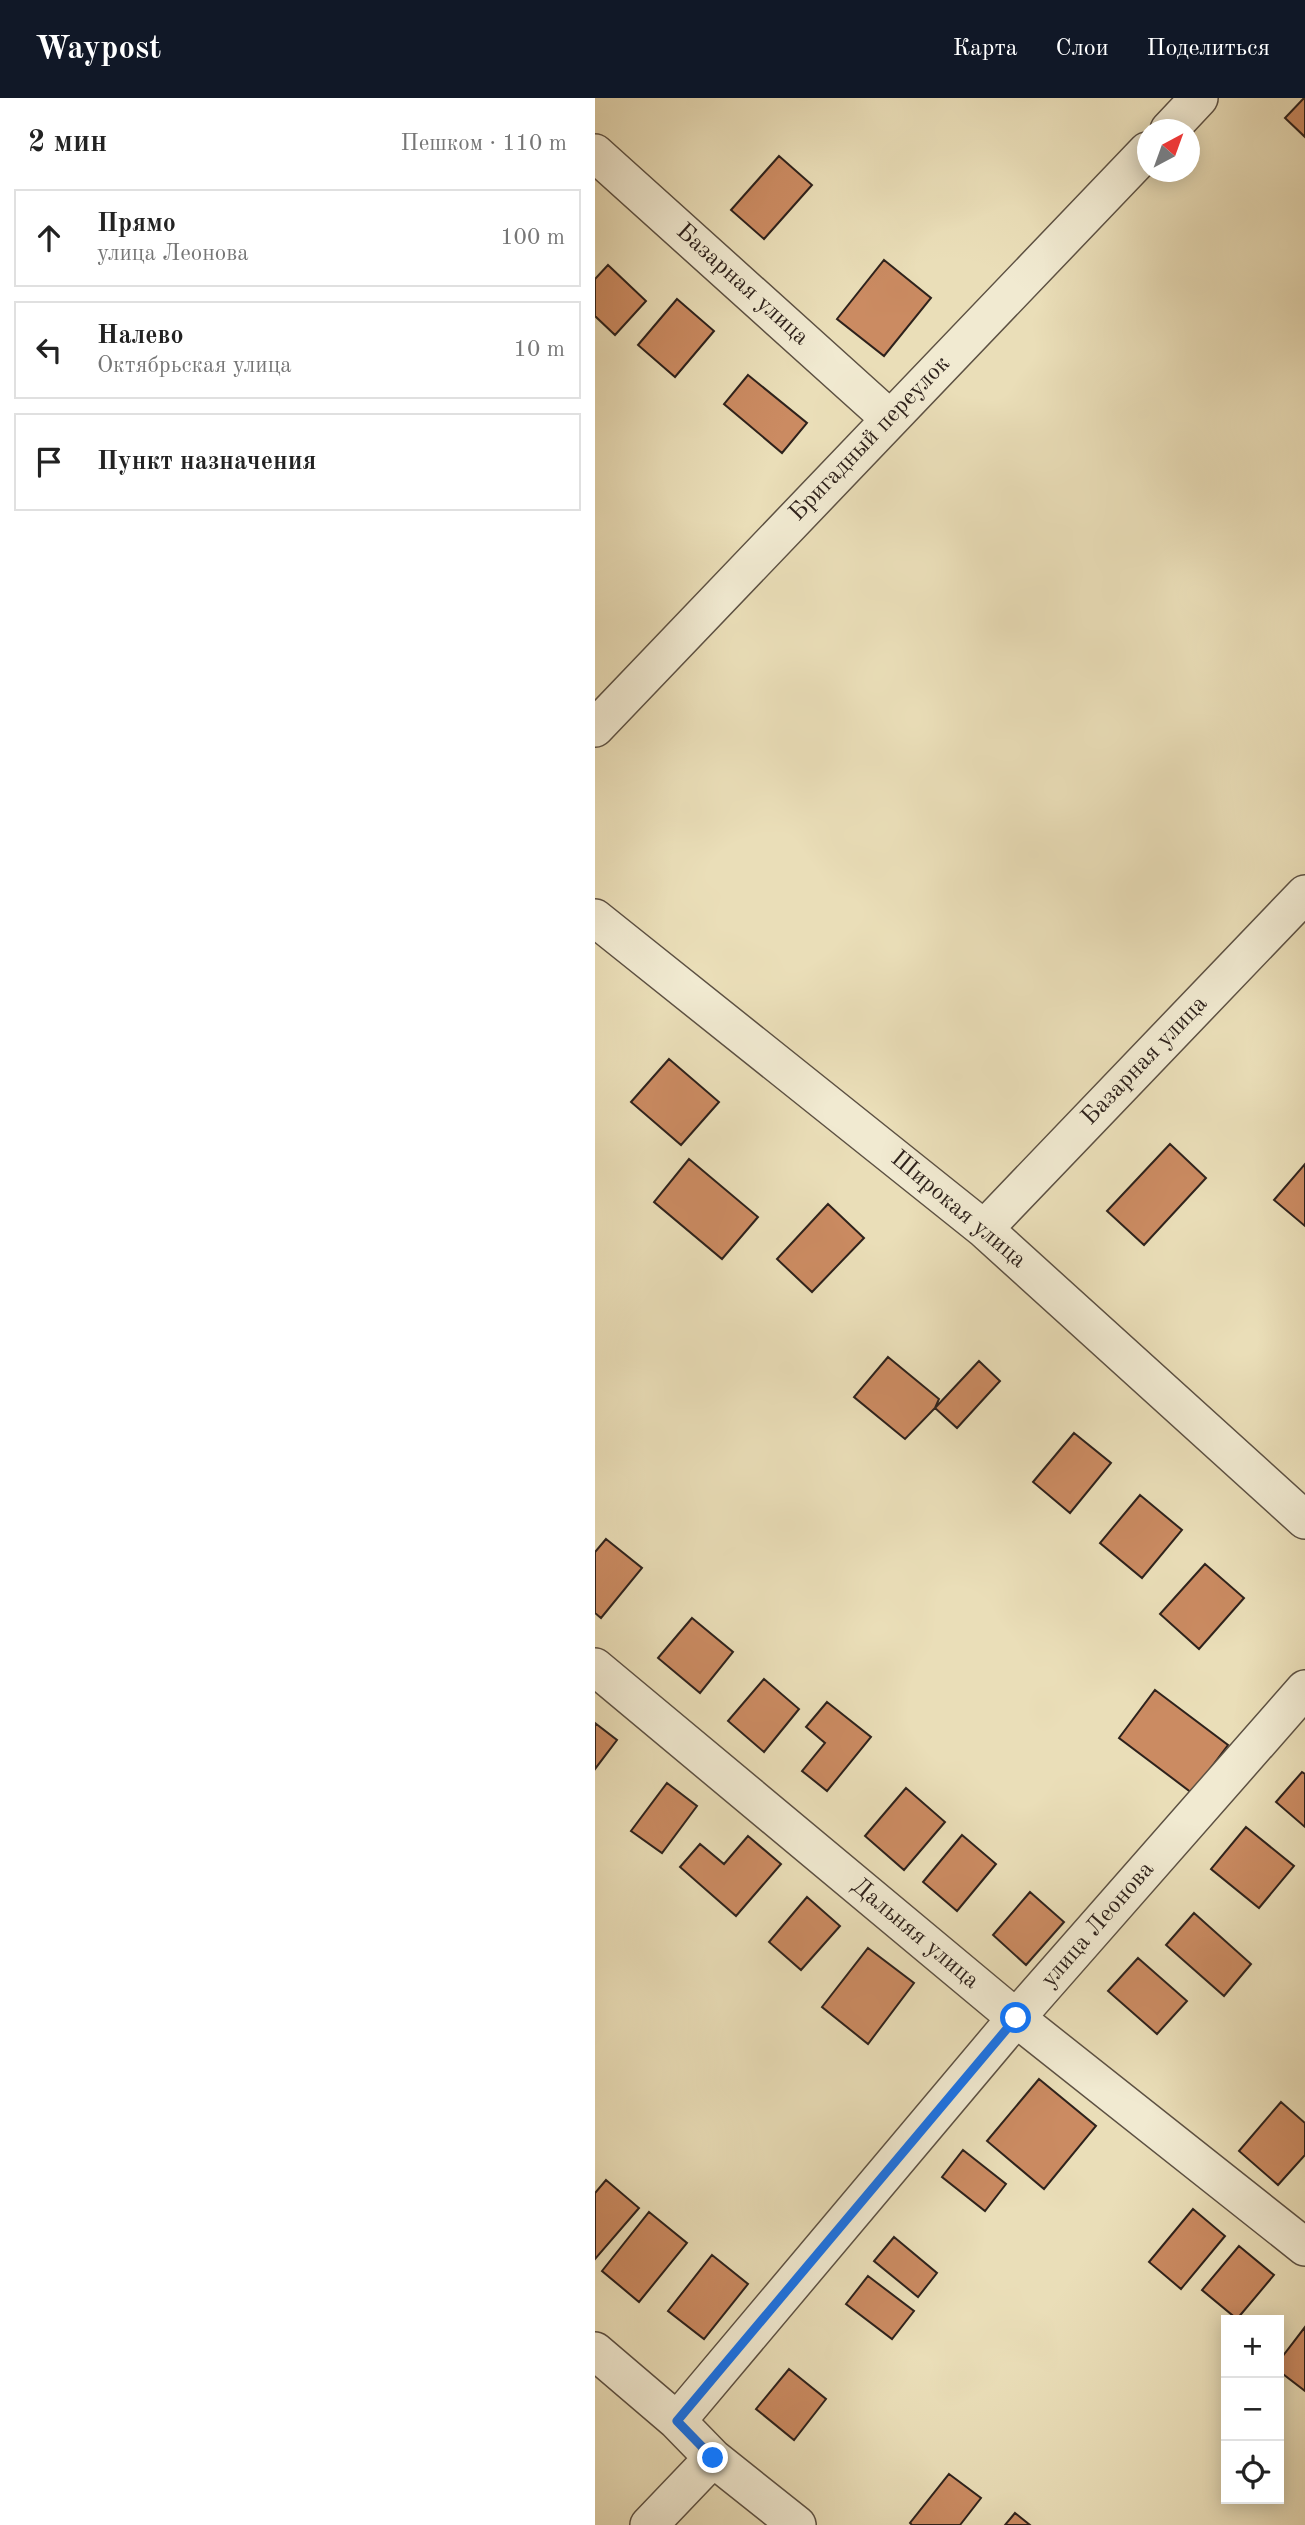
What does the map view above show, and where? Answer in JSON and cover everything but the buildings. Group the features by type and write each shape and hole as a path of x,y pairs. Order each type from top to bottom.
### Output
{"street":[{"path":"1179,119 1199,98"},
{"name":"Базарная улица","path":"595,153 889,418"},
{"name":"Бригадный переулок","path":"595,728 1137,161"},
{"name":"Базарная улица","path":"985,1229 1305,894"},
{"name":"Широкая улица","path":"595,918 985,1229 1305,1520"},
{"name":"Дальняя улица","path":"595,1667 1016,2018 1305,2247"},
{"name":"улица Леонова","path":"677,2421 1016,2018 1305,1689"},
{"path":"595,2351 677,2421 713,2458 797,2525"},
{"path":"649,2525 713,2458"}],"route":[{"path":"713,2458 677,2421 1016,2018"}]}
